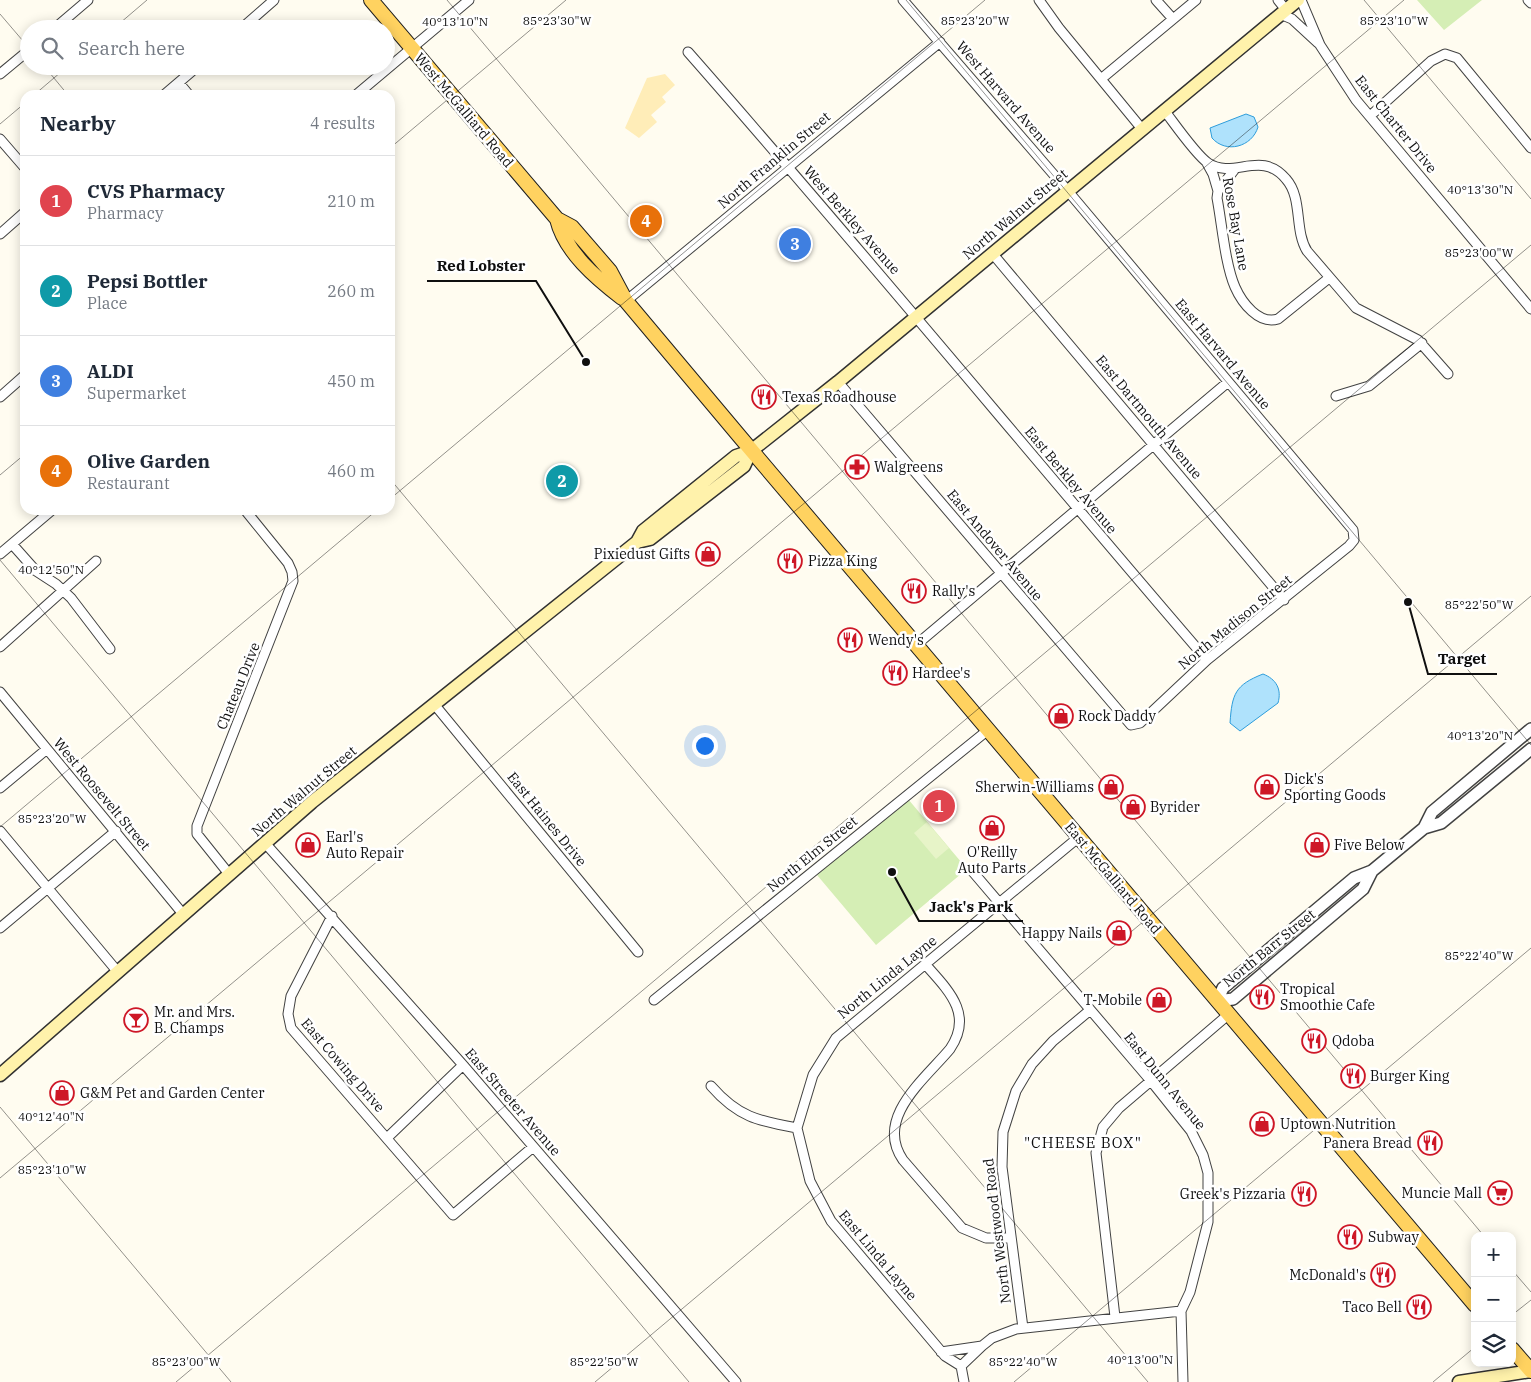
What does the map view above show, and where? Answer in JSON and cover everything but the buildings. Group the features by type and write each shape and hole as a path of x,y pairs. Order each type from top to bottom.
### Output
{"main road":[{"name":"West McGalliard Road","path":"371,0 388,20"},
{"name":"North Walnut Street","path":"0,1075 265,843 434,704 637,542 650,539 744,466 752,451 838,382 1142,129 1282,8 1300,0"},
{"name":"West McGalliard Road","path":"395,28 557,219 561,236 598,280 626,301 752,451"},
{"name":"East McGalliard Road","path":"752,451 1471,1300"},
{"path":"1516,1354 1531,1371"},
{"path":"1459,1382 1531,1371"}],"street":[{"path":"65,20 88,0"},
{"path":"251,20 274,0"},
{"path":"395,62 469,0"},
{"name":"West Harvard Avenue","path":"903,0 1067,190"},
{"path":"1039,0 1059,28 1142,129"},
{"path":"1156,0 1173,19"},
{"path":"1101,80 1196,0"},
{"name":"East Charter Drive","path":"1300,0 1320,45 1356,100 1531,309"},
{"path":"1528,0 1531,3"},
{"name":"East Charter Drive","path":"1282,8 1292,20 1320,45"},
{"name":"North Franklin Street","path":"626,301 787,166 940,42"},
{"name":"West Berkley Avenue","path":"688,52 916,316"},
{"path":"1370,116 1430,60 1446,54 1456,58 1531,148"},
{"path":"0,74 20,57"},
{"path":"170,90 188,75"},
{"path":"362,90 380,75"},
{"path":"179,83 185,90"},
{"name":"Rose Bay Lane","path":"1164,110 1207,163 1218,191 1217,198 1234,285 1258,317 1267,321 1278,319 1329,278"},
{"path":"0,139 20,162"},
{"path":"1207,163 1235,169 1244,166 1265,165 1275,169 1286,179 1292,190 1304,248 1329,278 1359,311 1413,336 1448,374"},
{"path":"1218,191 1235,169"},
{"name":"East Harvard Avenue","path":"1067,190 1353,530 1355,537"},
{"path":"0,234 20,216"},
{"name":"East Dartmouth Avenue","path":"992,253 1284,600"},
{"name":"East Berkley Avenue","path":"916,316 1076,509 1207,660"},
{"path":"1336,396 1369,386 1422,344"},
{"path":"0,397 20,379"},
{"name":"East Andover Avenue","path":"838,382 1131,726"},
{"path":"916,645 1228,382"},
{"path":"0,554 46,515"},
{"name":"Chateau Drive","path":"229,874 196,834 197,826 265,654 293,576 288,563 249,515"},
{"name":"North Madison Street","path":"1131,726 1140,723 1207,660 1349,546 1355,537"},
{"path":"12,544 36,571 63,590 90,621 110,649"},
{"path":"0,647 96,561"},
{"name":"West Roosevelt Street","path":"0,692 183,914"},
{"name":"East Haines Drive","path":"434,704 638,952"},
{"name":"North Barr Street","path":"1424,828 1432,812 1531,729"},
{"name":"North Elm Street","path":"654,1000 988,730"},
{"path":"0,788 47,749"},
{"name":"North Barr Street","path":"1217,1001 1233,1000 1363,889 1372,871 1424,828 1441,823 1531,749"},
{"path":"0,831 50,888 117,971"},
{"path":"0,928 116,831"},
{"name":"North Linda Layne","path":"797,1128 813,1075 836,1038 1079,838"},
{"name":"East Streeter Avenue","path":"265,843 463,1065 736,1382"},
{"name":"East Dunn Avenue","path":"973,872 1089,1011 1151,1081 1190,1131 1203,1154 1208,1174 1209,1206 1205,1236 1190,1292 1181,1311 1183,1382"},
{"name":"East Cowing Drive","path":"332,916 291,996 288,1014 290,1024 294,1032 388,1137 453,1215 533,1147"},
{"path":"925,964 954,999 960,1016 960,1026 957,1039 950,1049 900,1109 894,1129 896,1148 903,1160 962,1228 969,1233 986,1238 1011,1238"},
{"name":"North Westwood Road","path":"1023,1328 1002,1159 1003,1132 1009,1108 1032,1064 1053,1041 1089,1011"},
{"path":"1115,1317 1096,1163 1096,1147 1103,1127 1109,1118 1229,1014"},
{"path":"388,1137 463,1065"},
{"path":"711,1086 732,1108 749,1117 797,1128"},
{"name":"East Linda Layne","path":"797,1128 810,1181 831,1221 948,1360 961,1366"},
{"path":"964,1382 961,1366 982,1346 1000,1334 1023,1328 1181,1311"},
{"path":"941,1352 982,1346"}],"green space":[{"path":"1417,0 1482,0 1444,30"},
{"path":"908,799 967,869 876,945 817,875"},
{"path":"927,822 949,848 936,859 914,833"}],"sand":[{"path":"665,74 675,85 662,97 666,102 651,115 657,122 639,138 625,128 647,78"}],"water":[{"path":"1246,114 1254,117 1258,127 1250,139 1238,146 1231,147 1224,146 1212,138 1210,128"},
{"path":"1263,674 1277,685 1279,693 1278,703 1240,731 1230,723 1234,698 1246,682"}],"place":[{"name":"Olive Garden","path":"646,221"},
{"name":"ALDI","path":"795,244"},
{"name":"Red Lobster","path":"586,362"},
{"name":"Texas Roadhouse","path":"764,397"},
{"name":"Walgreens","path":"857,467"},
{"name":"Pepsi Bottler","path":"562,481"},
{"name":"Pixiedust Gifts","path":"708,554"},
{"name":"Pizza King","path":"790,561"},
{"name":"Rally's","path":"914,591"},
{"name":"Target","path":"1408,602"},
{"name":"Wendy's","path":"850,640"},
{"name":"Hardee's","path":"895,673"},
{"name":"Rock Daddy","path":"1061,716"},
{"name":"Sherwin-Williams","path":"1111,787"},
{"name":"Dick's Sporting Goods","path":"1267,787"},
{"name":"CVS Pharmacy","path":"939,806"},
{"name":"Byrider","path":"1133,807"},
{"name":"O'Reilly Auto Parts","path":"992,828"},
{"name":"Earl's Auto Repair","path":"308,845"},
{"name":"Five Below","path":"1317,845"},
{"name":"Jack's Park","path":"892,872"},
{"name":"Happy Nails","path":"1119,933"},
{"name":"Tropical Smoothie Cafe","path":"1262,997"},
{"name":"T-Mobile","path":"1159,1000"},
{"name":"Mr. and Mrs. B. Champs","path":"136,1020"},
{"name":"Qdoba","path":"1314,1041"},
{"name":"Burger King","path":"1353,1076"},
{"name":"G&M Pet and Garden Center","path":"62,1093"},
{"name":"Uptown Nutrition","path":"1262,1124"},
{"name":"Panera Bread","path":"1430,1143"},
{"name":"Muncie Mall","path":"1500,1193"},
{"name":"Greek's Pizzaria","path":"1304,1194"},
{"name":"Subway","path":"1350,1237"},
{"name":"McDonald's","path":"1383,1275"},
{"name":"Taco Bell","path":"1419,1307"}],"district":[{"name":"\"CHEESE BOX\"","path":"1083,1143"}]}
